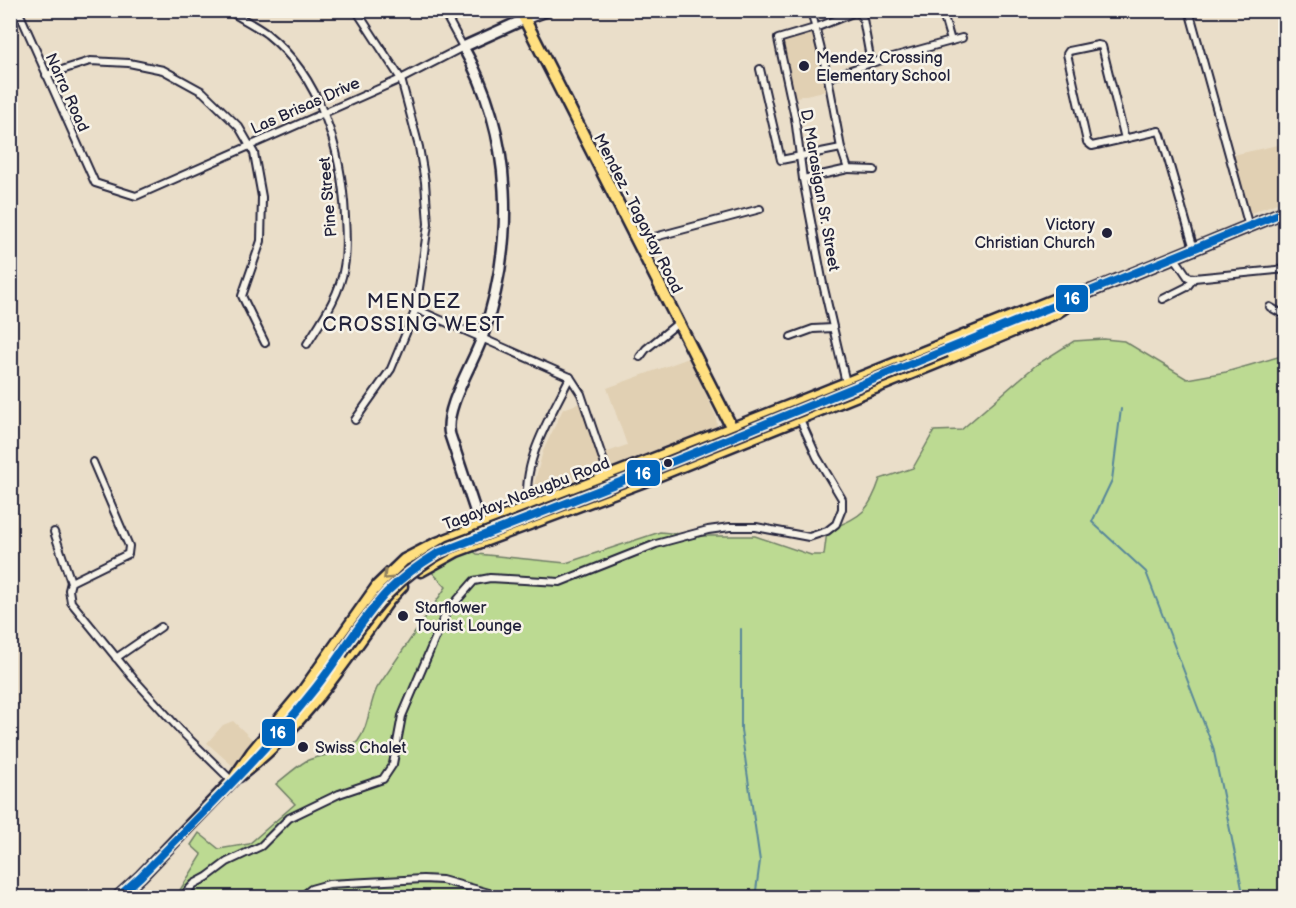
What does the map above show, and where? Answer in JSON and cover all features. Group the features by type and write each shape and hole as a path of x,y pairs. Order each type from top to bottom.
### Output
{"main road":[{"name":"Mendez - Tagaytay Road","path":"522,15 739,442"},
{"name":"Tagaytay-Nasugbu Road","path":"117,897 141,876 232,781 313,691 389,590 424,562 450,547 598,491 1286,212"},
{"name":"Tagaytay-Nasugbu Road","path":"232,781 252,752 303,691 364,602 385,577 419,551 1056,299 1090,291"},
{"name":"Tagaytay-Nasugbu Road","path":"232,781 260,760 289,732 318,700 389,600 402,586 427,567 468,547 642,482 1056,313 1090,291"}],"street":[{"name":"Narra Road","path":"18,10 95,183"},
{"name":"Pine Street","path":"228,10 267,34 292,60 324,111 337,149 344,192 346,234 344,267 338,291 307,344"},
{"path":"355,420 390,369 416,309 428,224 425,182 419,147 401,80 356,10"},
{"path":"443,10 481,82 492,115 500,152 504,194 504,245 495,291 482,338 451,408 448,422 450,435 480,525"},
{"name":"Las Brisas Drive","path":"95,183 136,196 251,146 324,111 401,80 522,15 549,10"},
{"path":"811,10 828,78 841,148 848,169"},
{"path":"942,10 951,41"},
{"path":"1189,10 1249,227"},
{"path":"815,28 855,12 860,14 863,19 871,63"},
{"name":"D. Marasigan Sr. Street","path":"815,28 778,39 795,118 803,179 832,328 846,383"},
{"path":"828,78 871,63 962,39"},
{"path":"1125,139 1102,46 1069,51 1067,54 1087,142 1092,146 1125,139 1154,131 1159,131 1194,249"},
{"path":"46,75 90,61 129,63 163,70 203,92 239,127 254,153 262,196 261,241 242,296 265,343"},
{"path":"760,69 781,160 841,148"},
{"path":"803,179 848,169 874,170"},
{"path":"636,242 760,208"},
{"path":"1175,258 1188,277 1194,278 1286,269"},
{"path":"1163,299 1187,287 1194,278"},
{"path":"1270,307 1286,316"},
{"path":"416,309 570,377 581,394 609,477"},
{"path":"640,357 646,349 678,323"},
{"path":"791,337 813,329 832,328"},
{"path":"528,508 527,483 530,466 540,438 570,377"},
{"path":"180,897 194,884 227,862 261,846 289,818 339,794 383,779 393,764 402,716 446,613 474,581 490,578 560,582 656,544 708,530 756,527 809,537 827,531 836,524 842,508 842,499 817,457 794,404"},
{"path":"71,582 128,554 129,546 93,462"},
{"path":"54,532 71,582 69,590 72,602 116,658 181,731 232,781"},
{"path":"116,658 161,627"},
{"path":"300,897 311,889 329,884 423,879 442,880 496,897"}],"shaded area":[{"name":"Mendez Crossing Elementary School","path":"815,32 829,90 792,98 780,42"},
{"path":"1278,145 1285,176 1285,200 1248,214 1233,155"},
{"path":"689,358 716,416 717,426 714,433 532,503 543,451 563,409 583,402 602,454 627,445 607,388"},
{"path":"233,721 256,743 234,767 207,743 223,725"}],"green space":[{"path":"1104,339 1124,341 1187,379 1226,372 1285,355 1285,897 175,898 202,855 191,845 199,833 219,849 249,844 295,804 276,784 306,761 340,752 358,741 377,688 446,587 428,568 470,549 477,554 566,563 660,532 701,536 755,536 811,555 824,555 827,531 848,522 861,513 871,500 880,479 913,468 934,431 961,430 1036,365 1074,341"}],"waterway":[{"path":"1121,409 1112,480 1092,522 1146,572 1213,747 1244,898"},
{"path":"741,629 741,730 760,861 755,898"}],"transit line":[{"name":"16","path":"117,898 251,763 313,691 387,592 411,571 438,553 674,461 1286,211"}],"place":[{"name":"Mendez Crossing Elementary School","path":"804,66"},
{"name":"Victory Christian Church","path":"1107,233"},
{"name":"Starflower Tourist Lounge","path":"403,616"},
{"name":"Swiss Chalet","path":"303,747"}],"district":[{"name":"MENDEZ CROSSING WEST","path":"414,312"}]}
